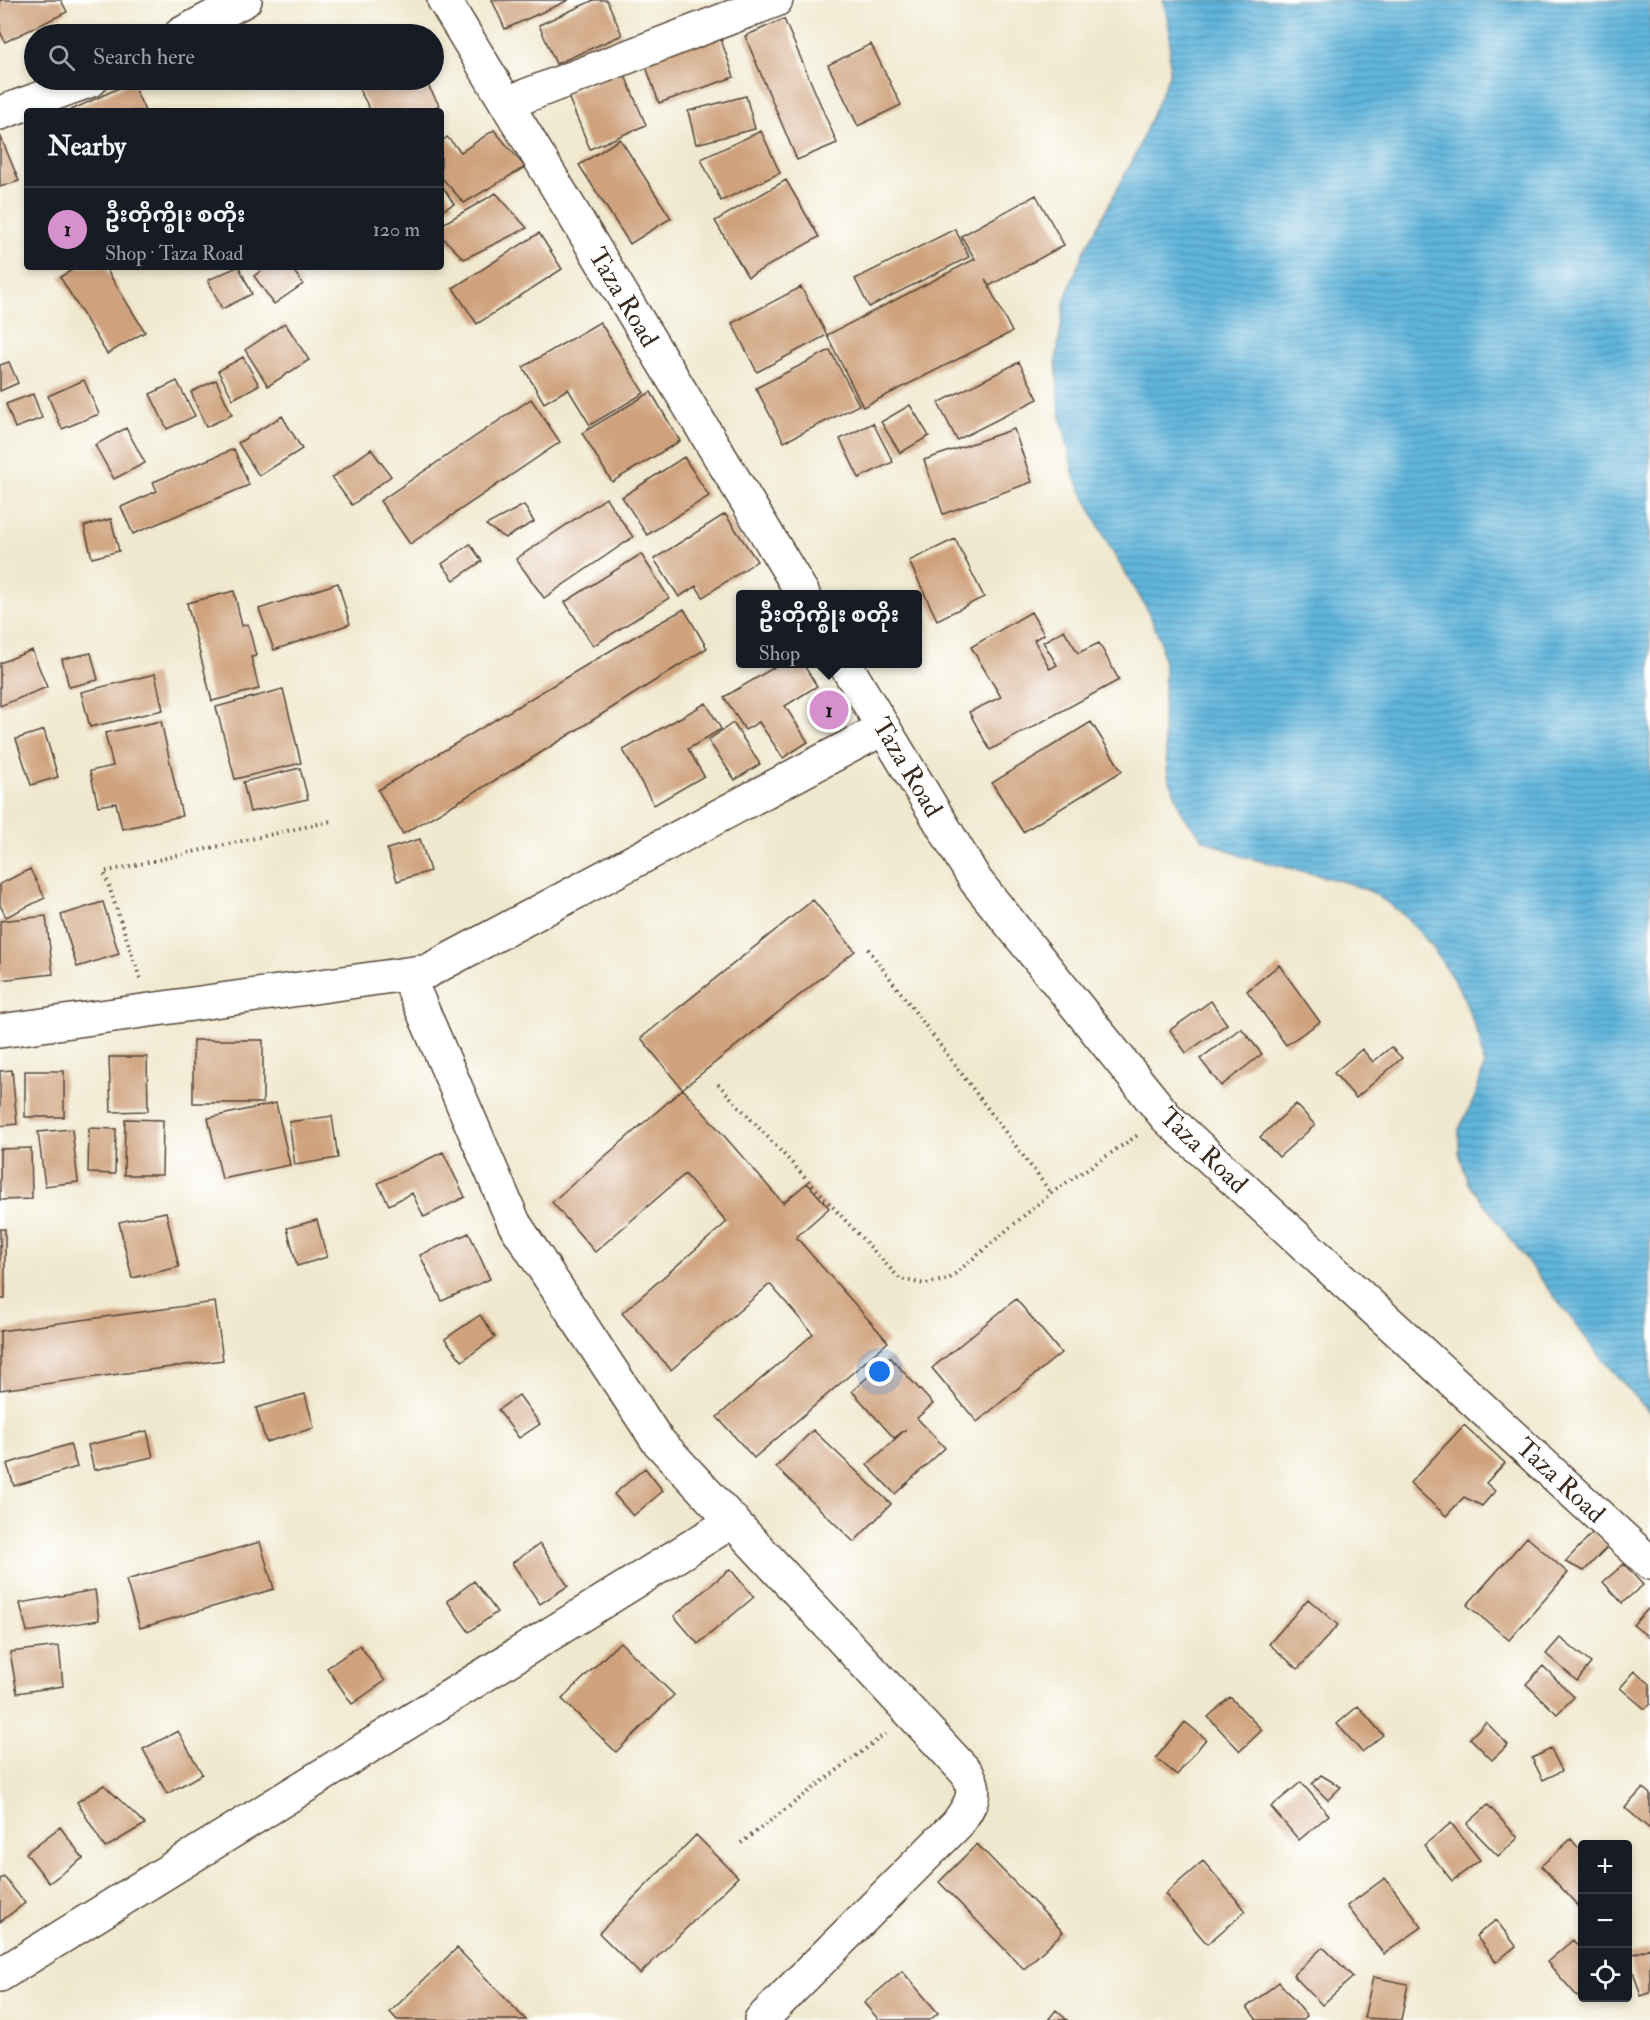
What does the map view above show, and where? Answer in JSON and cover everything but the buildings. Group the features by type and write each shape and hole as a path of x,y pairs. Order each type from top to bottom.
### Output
{"street":[{"path":"200,24 245,0"},
{"name":"Taza Road","path":"444,0 801,590"},
{"path":"507,103 776,0"},
{"path":"0,113 63,90"},
{"name":"Taza Road","path":"848,668 976,881 1166,1117 1650,1563"},
{"path":"0,1031 428,971 884,728"},
{"path":"407,974 514,1223 657,1440 912,1714 973,1784 973,1795 969,1808 957,1824 761,2020"},
{"path":"0,1975 733,1521"}],"path":[{"path":"151,1010 104,872 331,821"},
{"path":"868,949 1051,1193"},
{"path":"718,1084 900,1279 925,1284 949,1279 1051,1193 1166,1117"},
{"path":"741,1843 912,1714"}],"water":[{"path":"1163,0 1650,0 1650,1413 1602,1359 1468,1183 1459,1153 1459,1129 1474,1099 1484,1067 1479,1037 1462,993 1431,945 1404,915 1372,892 1345,882 1241,856 1203,839 1183,815 1168,775 1163,726 1165,672 1160,639 1146,607 1110,548 1074,476 1060,412 1056,362 1065,299 1083,253 1134,158 1169,75 1170,31"}],"place":[{"name":"ဦးတိုက္စိုး စတိုး","path":"829,710"}]}
